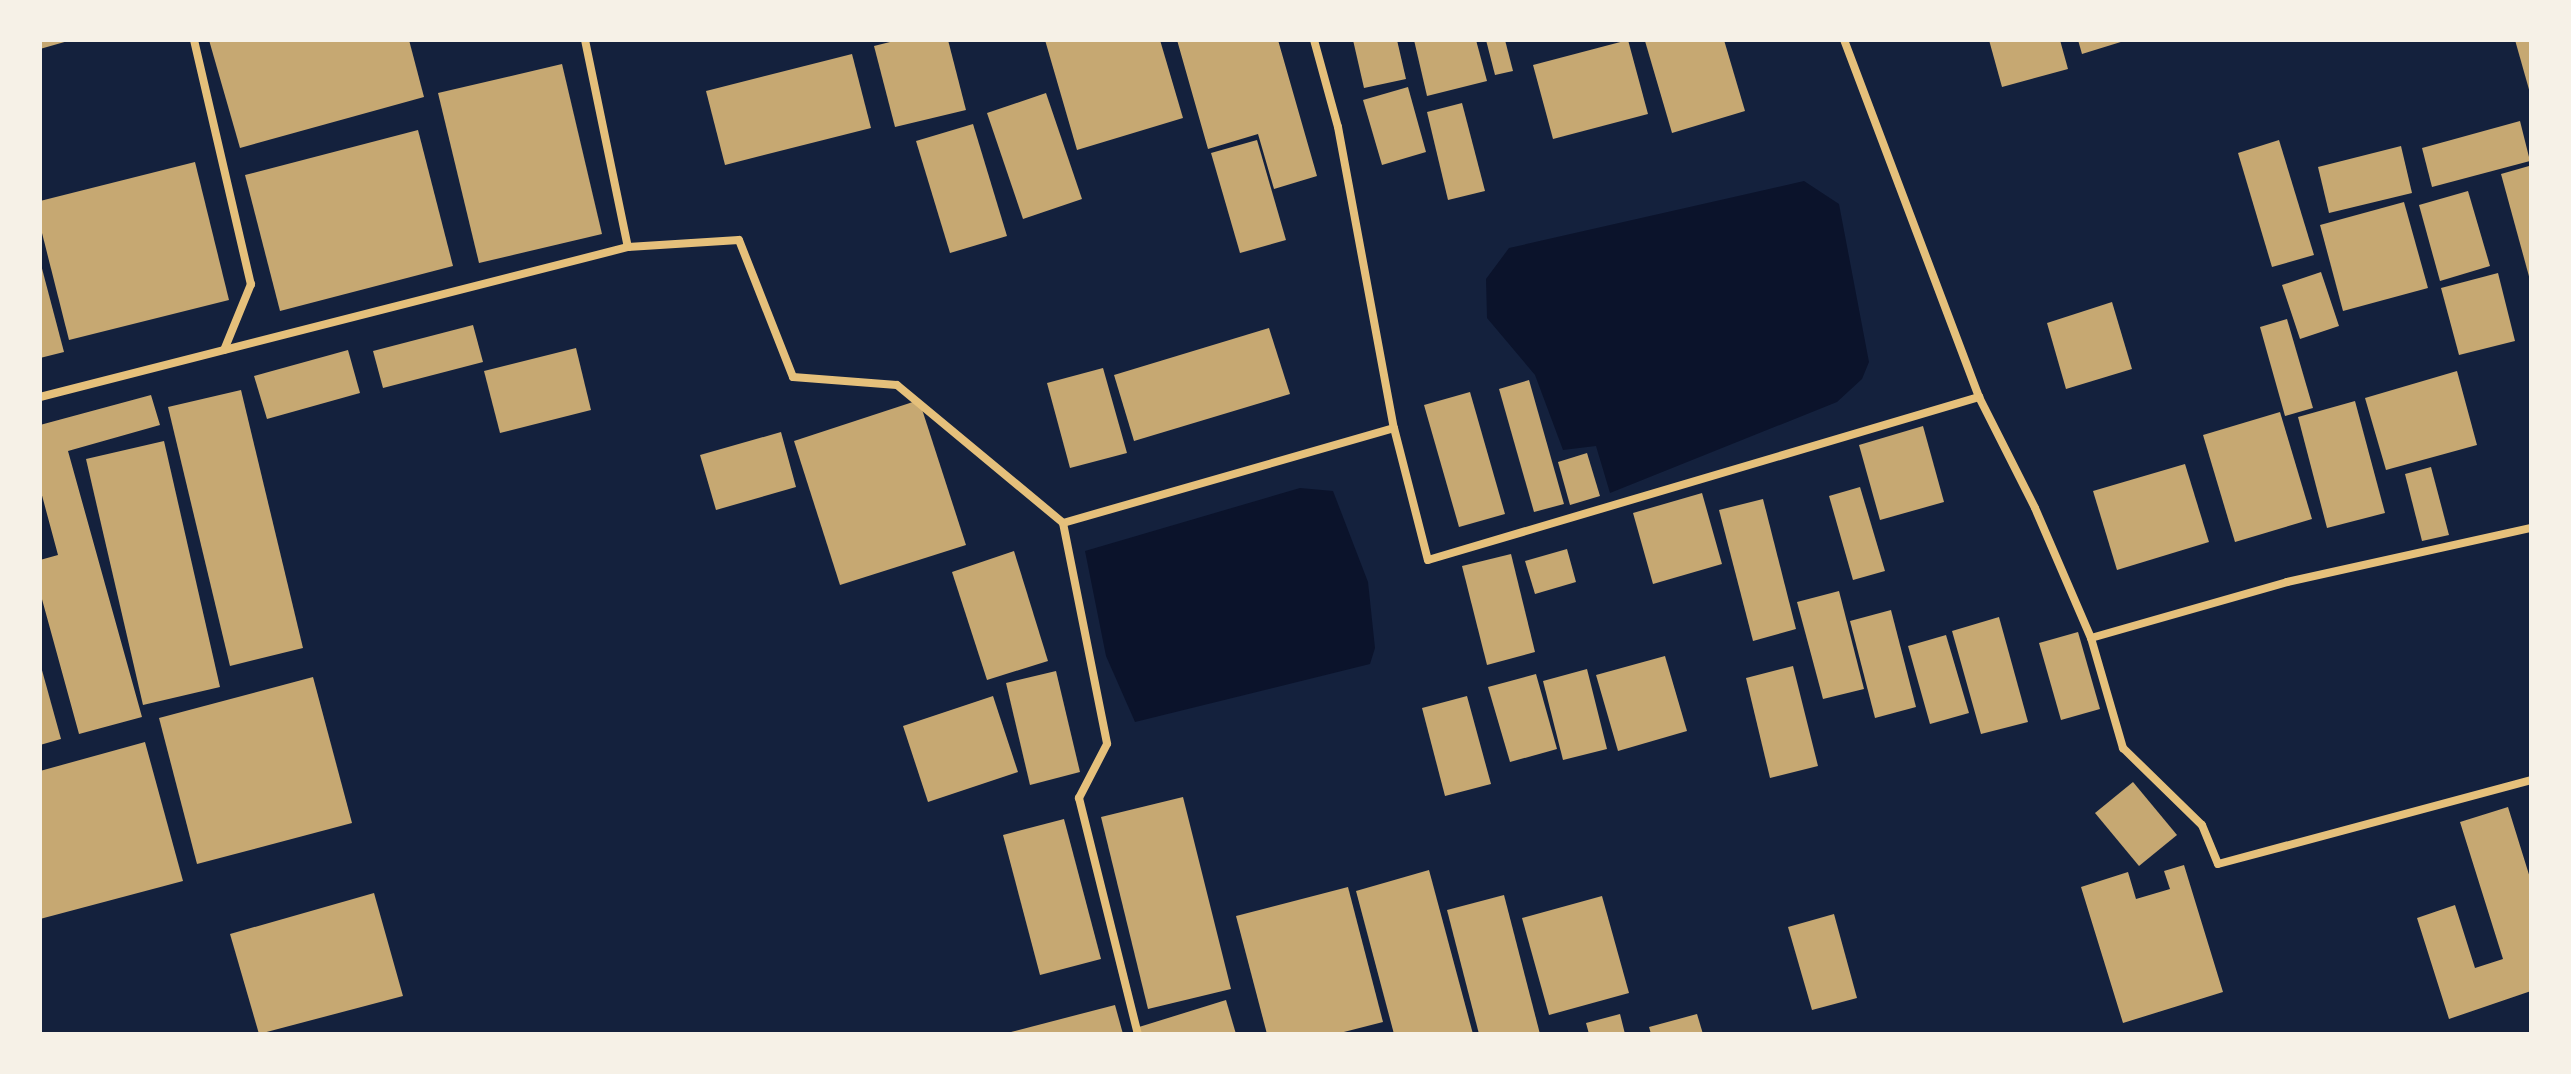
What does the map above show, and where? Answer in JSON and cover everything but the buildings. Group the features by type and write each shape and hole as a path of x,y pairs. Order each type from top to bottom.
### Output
{"street":[{"path":"194,40 251,284 224,350"},
{"path":"585,40 628,247"},
{"path":"1314,40 1338,127 1394,428 1428,560 1979,397"},
{"path":"1844,40 1979,397 2035,508 2091,638 2123,748 2202,825 2218,864 2531,780"},
{"path":"40,397 628,247 739,240 793,377 897,385 1063,523 1107,744 1079,798 1138,1034"},
{"path":"1063,523 1394,428"},
{"path":"2091,638 2287,582 2531,528"}],"water":[{"path":"1804,181 1839,204 1869,362 1862,379 1837,402 1610,493 1596,446 1563,450 1535,375 1487,318 1486,279 1509,248"},
{"path":"1300,488 1333,491 1368,582 1375,648 1370,664 1135,722 1106,656 1085,551"}]}
